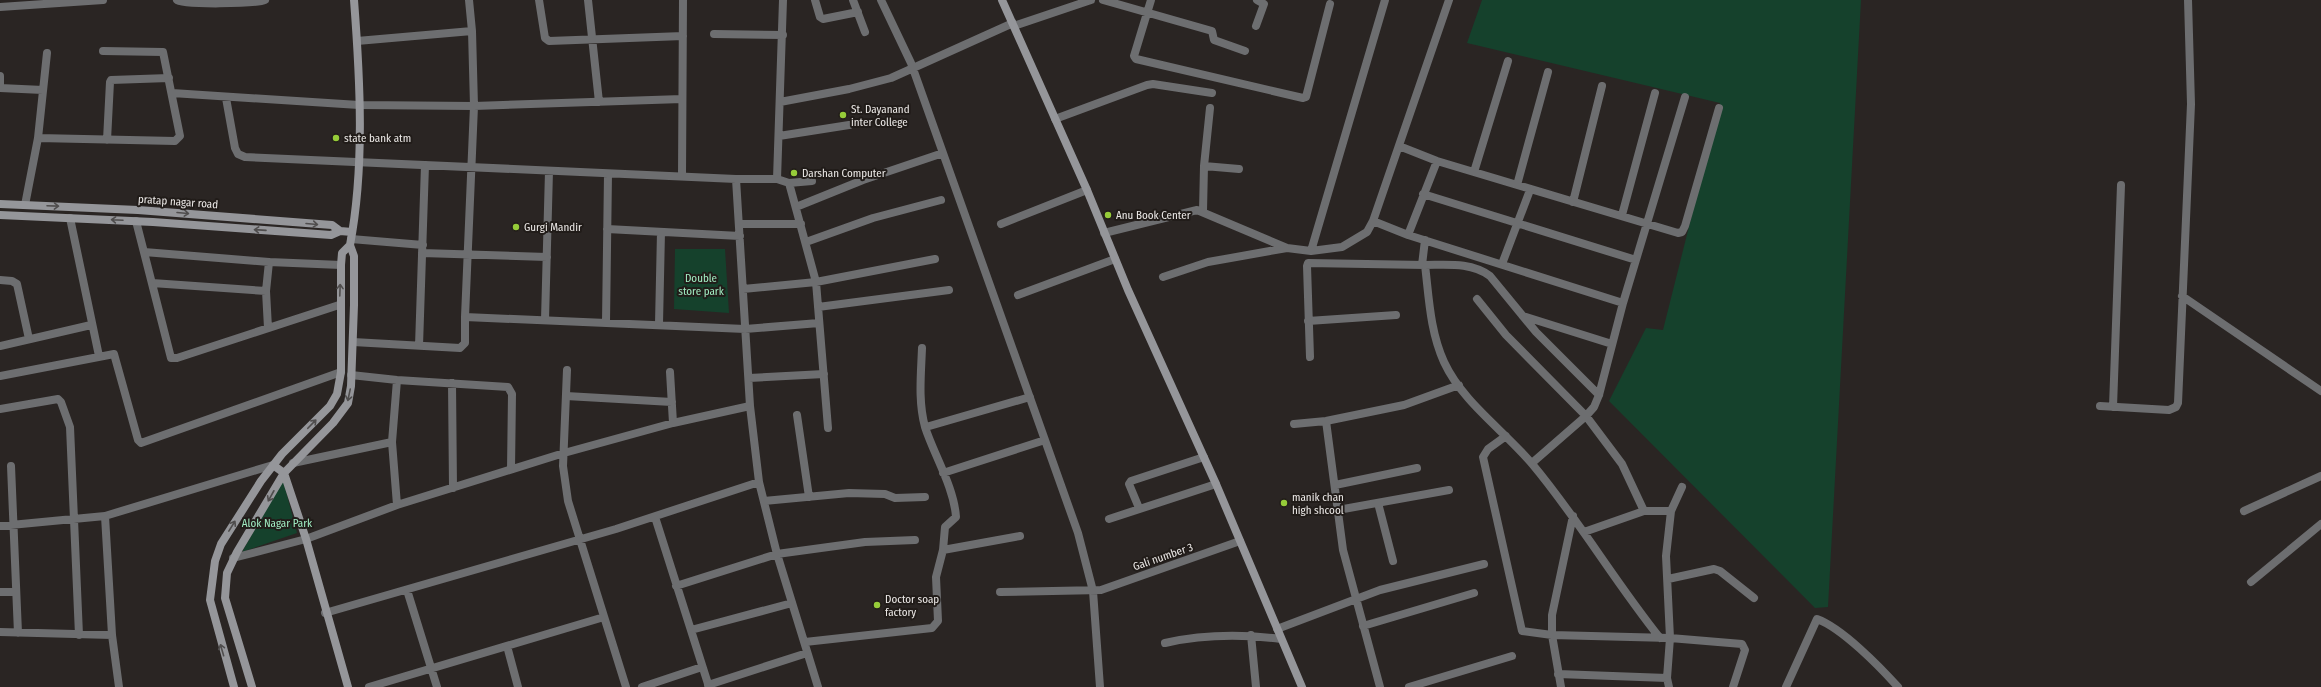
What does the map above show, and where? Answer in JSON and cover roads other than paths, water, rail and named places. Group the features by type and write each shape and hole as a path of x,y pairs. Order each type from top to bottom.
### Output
{"street":[{"path":"0,7 103,0"},
{"path":"176,0 182,3 266,0"},
{"path":"252,687 225,598 226,573 233,558 284,473 344,409 350,391 354,256 351,239 358,164 359,105 354,0"},
{"path":"352,342 462,347 465,344 474,106 472,31 469,0"},
{"path":"540,0 546,40 592,40 683,36"},
{"path":"588,0 599,102"},
{"path":"682,176 683,0"},
{"path":"777,179 783,0"},
{"path":"815,0 820,17 823,19 858,12"},
{"path":"853,0 865,32"},
{"path":"882,0 913,67 1078,533 1100,687"},
{"path":"1002,0 1087,190 1114,259 1165,375 1216,484 1302,687"},
{"path":"780,102 870,84 1013,25 1091,0"},
{"path":"1103,0 1212,30 1214,40 1245,50"},
{"path":"1151,0 1134,56 1136,59 1303,98 1306,97 1330,4"},
{"path":"1256,26 1264,4 1257,0"},
{"path":"1311,251 1386,0"},
{"path":"1104,234 1192,210 1202,210 1287,248 1311,251 1342,247 1367,232 1373,221 1449,0"},
{"path":"2100,406 2169,410 2176,407 2178,403 2191,104 2188,0"},
{"path":"357,41 472,31"},
{"path":"714,34 783,34"},
{"path":"38,138 177,140 180,134 164,54 162,51 103,51"},
{"path":"26,205 38,138 47,53"},
{"path":"1474,172 1508,61"},
{"path":"1517,185 1548,72"},
{"path":"0,76 0,88 43,90"},
{"path":"107,140 110,82 112,80 169,78"},
{"path":"1055,119 1153,84 1212,93"},
{"path":"1573,202 1602,86"},
{"path":"1622,215 1655,93"},
{"path":"172,94 359,105 474,106 682,98"},
{"path":"1532,463 1586,416 1594,407 1599,395 1623,303 1685,97"},
{"path":"226,98 235,148 238,154 245,157 358,164 425,165 736,179 777,179 790,183 812,181"},
{"path":"1202,210 1204,166 1210,108"},
{"path":"1399,146 1437,161 1530,190 1622,215 1678,233 1682,232 1719,108"},
{"path":"779,136 849,124"},
{"path":"796,207 863,180 932,158 943,153"},
{"path":"1408,235 1437,161"},
{"path":"419,346 425,165"},
{"path":"1204,166 1239,169"},
{"path":"545,320 549,171"},
{"path":"606,322 608,174"},
{"path":"736,179 750,406 760,482 777,554 818,687"},
{"path":"790,183 816,282 828,428"},
{"path":"2113,406 2121,185"},
{"path":"1001,224 1087,190"},
{"path":"1502,264 1519,223 1530,190"},
{"path":"1423,194 1636,260"},
{"path":"806,242 873,218 941,200"},
{"name":"pratap nagar road","path":"0,204 138,210 332,225 351,239"},
{"path":"0,215 136,221 331,235 340,231"},
{"path":"70,218 91,325 99,356"},
{"path":"136,221 171,358 177,358 211,348 339,305"},
{"path":"1373,221 1408,235 1623,303"},
{"path":"739,224 801,224"},
{"path":"607,229 740,236"},
{"path":"659,324 661,232"},
{"path":"351,239 468,254 547,257"},
{"path":"234,687 210,600 211,581 215,561 221,544 261,481 274,465 330,406 337,394 341,372 339,305 340,265 342,253 351,239"},
{"path":"1425,240 1423,265 1433,332 1445,364 1460,385 1532,463 1573,516 1636,608 1660,638"},
{"path":"1163,277 1208,262 1287,248"},
{"path":"144,252 268,262 340,265"},
{"path":"743,289 816,282 935,259"},
{"path":"1018,295 1114,259"},
{"path":"268,262 266,291 268,328"},
{"path":"1310,357 1307,266 1312,262 1459,266 1481,270 1490,276 1522,316 1599,395"},
{"path":"0,280 12,281 17,284 29,339"},
{"path":"152,283 266,291"},
{"path":"818,307 949,290"},
{"path":"2182,296 2321,391"},
{"path":"1477,299 1506,334 1586,416 1622,464 1644,512"},
{"path":"1308,321 1396,315"},
{"path":"465,316 746,329 819,323"},
{"path":"1522,316 1612,344"},
{"path":"0,346 91,325"},
{"path":"805,642 936,627 938,622 936,577 943,550 945,527 956,516 943,473 926,427 920,402 922,348"},
{"path":"0,376 112,353 115,355 138,440 141,443 341,372"},
{"path":"567,370 564,453 562,466 568,501 626,687"},
{"path":"670,372 673,423"},
{"path":"749,378 824,374"},
{"path":"351,375 397,380 452,382 508,387 510,390 511,469"},
{"path":"397,380 392,442 397,505"},
{"path":"452,382 453,488"},
{"path":"1294,424 1326,421 1404,405 1460,385"},
{"path":"566,396 672,402"},
{"path":"926,427 1030,397"},
{"path":"0,408 55,399 61,402 72,434 79,635"},
{"path":"233,558 306,539 397,505 564,453 673,423 750,406"},
{"path":"797,415 809,497"},
{"path":"1326,421 1343,550 1379,687"},
{"path":"1506,436 1488,449 1483,457 1521,630 1552,635 1670,638 1742,644 1745,650 1733,687"},
{"path":"943,473 1045,440"},
{"path":"293,463 392,442"},
{"path":"1139,508 1129,484 1131,481 1204,457"},
{"path":"274,465 284,473 306,539 325,613 348,687"},
{"path":"0,526 105,516 274,465"},
{"path":"11,466 18,634"},
{"path":"1335,485 1417,468"},
{"path":"2244,511 2321,476"},
{"path":"325,613 654,517 760,482"},
{"path":"1109,519 1216,484"},
{"path":"1669,687 1667,678 1670,638 1666,556 1670,511 1682,487"},
{"path":"1338,510 1449,490"},
{"path":"764,501 849,493 885,494 895,498 926,497"},
{"path":"1378,503 1393,561"},
{"path":"1584,532 1644,512 1670,511"},
{"path":"105,516 112,636 119,687"},
{"path":"1561,687 1552,635 1552,615 1573,516"},
{"path":"654,517 708,686 808,653"},
{"path":"2252,582 2321,524"},
{"path":"943,550 1020,536"},
{"path":"676,586 777,554 865,542 914,540"},
{"name":"Gali number 3","path":"1000,592 1087,591 1240,541"},
{"path":"1277,629 1356,598 1402,583 1484,564"},
{"path":"1668,579 1714,569 1720,571 1754,598"},
{"path":"407,590 437,687"},
{"path":"0,592 16,592"},
{"path":"1363,626 1474,593"},
{"path":"691,630 792,603"},
{"path":"369,687 604,617"},
{"path":"1786,687 1817,619 1832,627 1871,659 1898,687"},
{"path":"0,632 18,634 112,636"},
{"path":"1165,642 1207,635 1251,635 1281,639"},
{"path":"1251,635 1256,687"},
{"path":"507,646 518,687"},
{"path":"1409,687 1512,656"},
{"path":"642,687 702,667"},
{"path":"1558,674 1667,678"}],"place":[{"name":"St. Dayanand inter College","path":"843,115"},
{"name":"state bank atm","path":"336,138"},
{"name":"Darshan Computer","path":"794,173"},
{"name":"Anu Book Center","path":"1108,215"},
{"name":"Gurgi Mandir","path":"516,227"},
{"name":"manik chan high shcool","path":"1284,503"},
{"name":"Doctor soap factory","path":"877,605"}],"park label":[{"name":"Double store park","path":"701,284"},
{"name":"Alok Nagar Park","path":"277,523"}]}
